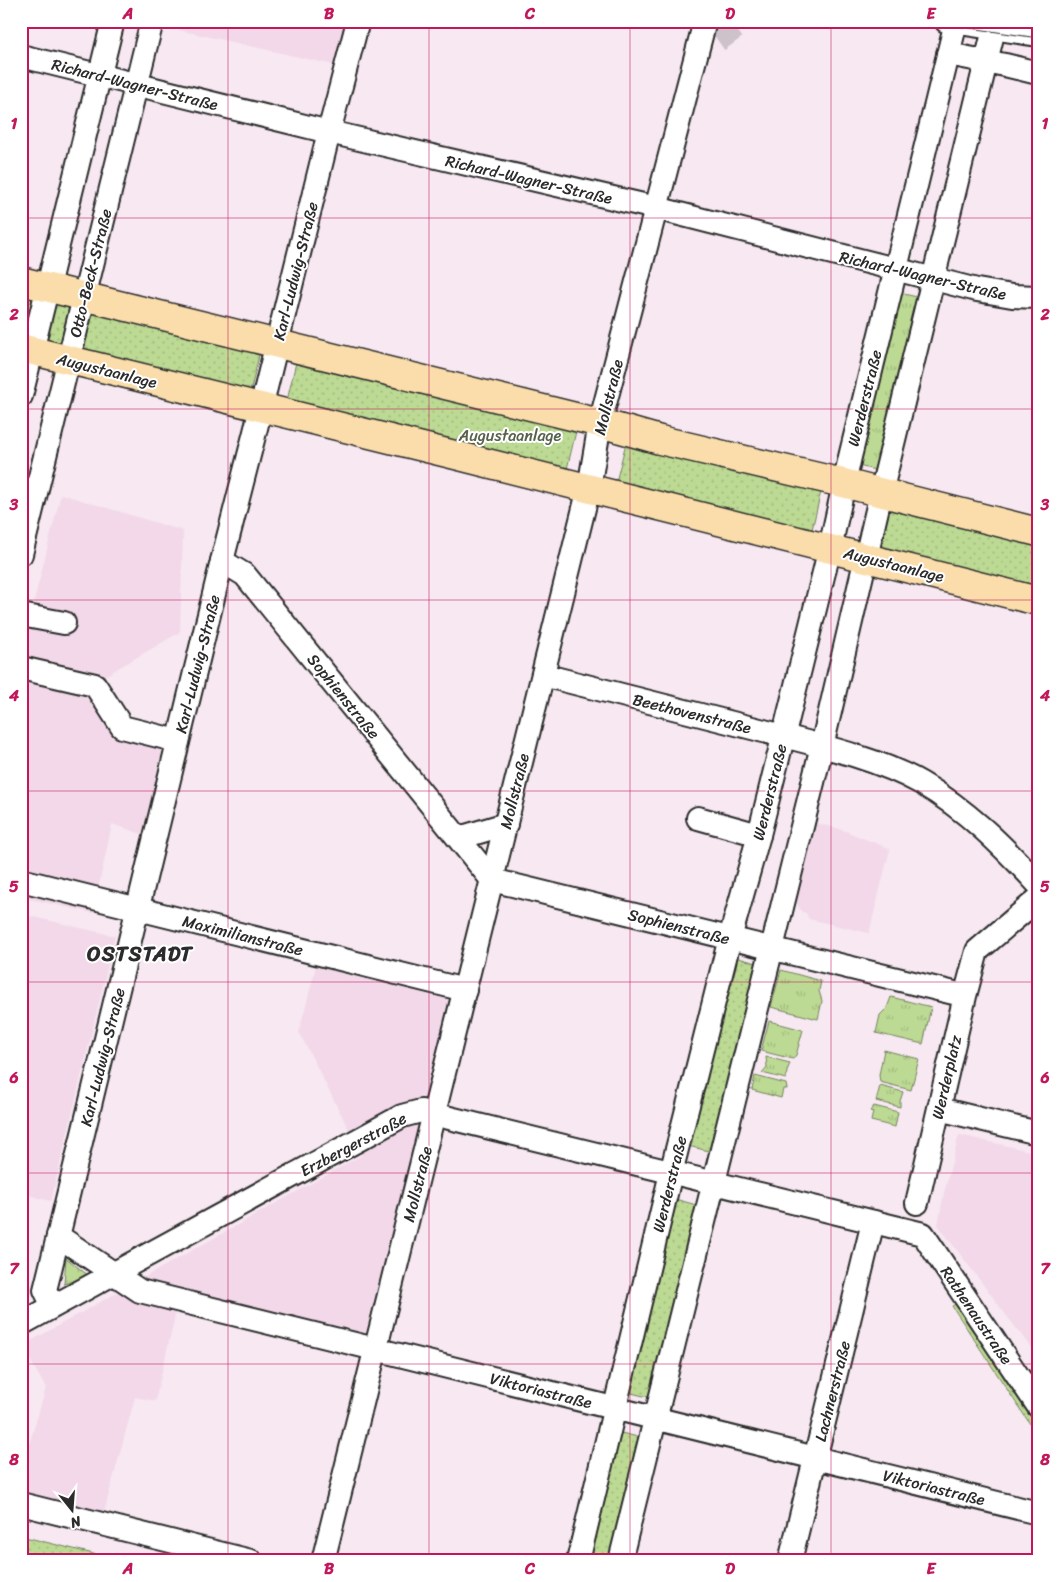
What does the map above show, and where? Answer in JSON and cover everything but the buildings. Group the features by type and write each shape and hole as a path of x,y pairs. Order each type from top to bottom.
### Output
{"main road":[{"path":"21,281 1038,532"},
{"name":"Augustaanlage","path":"27,350 1038,601"}],"street":[{"path":"21,396 27,350 48,288 113,21"},
{"name":"Otto-Beck-Straße","path":"21,553 152,21"},
{"name":"Karl-Ludwig-Straße","path":"53,1306 45,1290 137,910 171,739 222,561 358,21"},
{"path":"951,22 1038,35"},
{"name":"Werderstraße","path":"578,1561 616,1409 671,1173 830,548 948,54 951,22"},
{"path":"620,1561 822,746 881,493 994,29"},
{"name":"Mollstraße","path":"323,1561 589,488 600,423 656,208 708,33"},
{"path":"948,54 1038,73"},
{"name":"Richard-Wagner-Straße","path":"21,56 329,132 656,208 933,280 1012,296 1038,297"},
{"name":"Sophienstraße","path":"222,561 245,575 492,880 771,948"},
{"path":"21,614 64,623"},
{"path":"21,668 96,685 122,727 171,739"},
{"name":"Beethovenstraße","path":"543,675 822,746 892,770 920,782 945,798 1005,848 1038,884"},
{"path":"698,818 758,835"},
{"path":"459,838 506,824"},
{"name":"Maximilianstraße","path":"21,880 465,990"},
{"name":"Werderplatz","path":"917,1203 977,951 1038,899"},
{"path":"771,948 958,994"},
{"path":"939,1109 1038,1133"},
{"name":"Erzbergerstraße","path":"21,1324 402,1116 421,1111 713,1182"},
{"path":"713,1182 873,1222"},
{"name":"Rathenaustraße","path":"873,1222 923,1234 1038,1406"},
{"name":"Lachnerstraße","path":"790,1561 873,1222"},
{"name":"Viktoriastraße","path":"58,1236 140,1291 1038,1513"},
{"path":"21,1504 251,1561"}],"shaded area":[{"path":"181,21 334,21 334,24 344,27 334,65 179,30"},
{"path":"61,494 183,531 180,632 91,684 164,747 142,834 112,824 93,913 21,897 21,653"},
{"path":"815,823 840,829 890,849 869,933 809,919 796,902 798,890 801,888"},
{"path":"21,914 115,936 51,1201 21,1193"},
{"path":"316,967 451,1000 363,1343 180,1294 155,1401 135,1397 104,1512 21,1493 21,1472 46,1388 22,1346 362,1155 299,1032"},
{"path":"959,1135 1029,1151 1033,1162 1038,1164 1038,1357 938,1225"}],"green space":[{"path":"21,291 261,347 249,397 21,341"},
{"path":"899,293 922,298 880,471 858,466"},
{"name":"Augustaanlage","path":"297,358 577,427 566,473 286,405"},
{"path":"627,439 822,487 811,534 615,486"},
{"path":"889,503 1038,542 1038,590 876,550"},
{"path":"735,957 760,964 713,1152 688,1146"},
{"path":"781,970 821,981 819,991 822,1001 818,1019 771,1007"},
{"path":"891,997 931,1007 923,1044 876,1033 880,1015 887,1008"},
{"path":"769,1021 803,1030 796,1055 793,1059 761,1051"},
{"path":"884,1050 919,1059 911,1090 880,1082 879,1075"},
{"path":"766,1057 790,1063 786,1079 762,1073 767,1067"},
{"path":"755,1076 786,1084 787,1089 783,1089 781,1098 752,1090"},
{"path":"880,1086 903,1092 900,1107 876,1101"},
{"path":"874,1106 898,1112 895,1127 871,1121 873,1112 870,1111"},
{"path":"675,1199 700,1206 652,1398 627,1392"},
{"path":"66,1258 89,1276 64,1284"},
{"path":"957,1303 1038,1425 1038,1436 952,1306"},
{"path":"617,1432 642,1438 612,1561 585,1561"},
{"path":"21,1536 122,1561 21,1561"}],"tunnel":[{"path":"718,41 746,21"}],"tram line":[{"path":"923,21 1038,38"}],"district":[{"name":"OSTSTADT","path":"140,954"}]}
